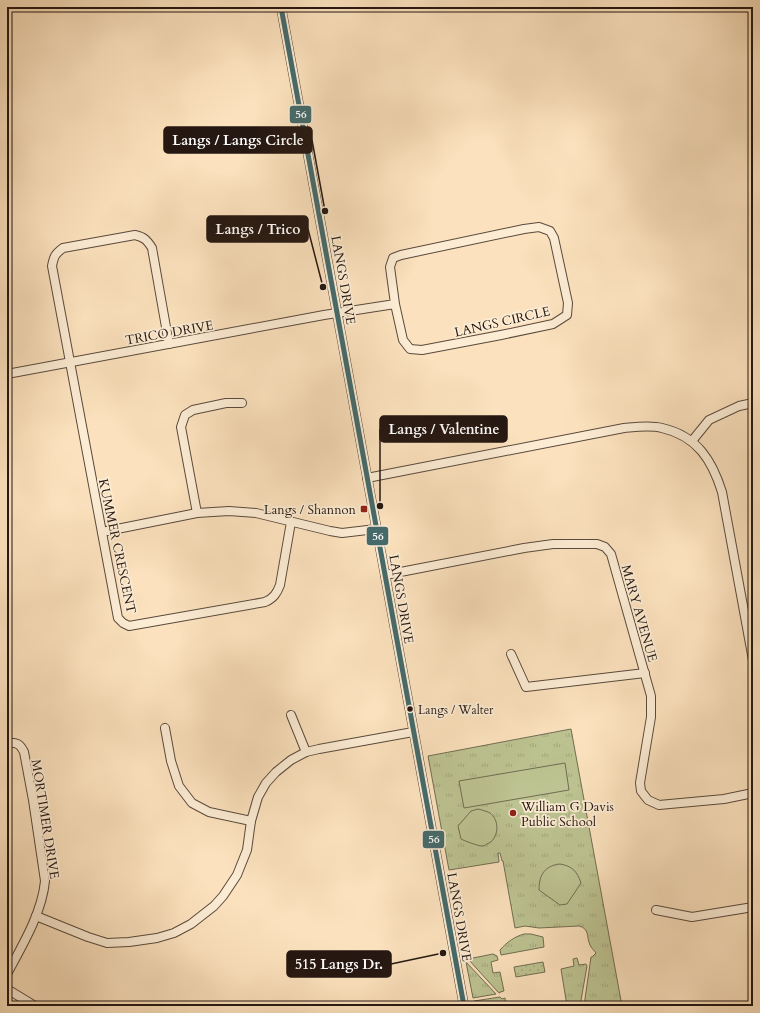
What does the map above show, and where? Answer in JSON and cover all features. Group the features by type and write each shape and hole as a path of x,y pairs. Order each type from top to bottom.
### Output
{"street":[{"name":"LANGS DRIVE","path":"281,7 464,1006"},
{"name":"LANGS CIRCLE","path":"539,227 550,230 554,238 568,303 567,315 553,324 422,350 410,349 404,340 395,304 390,267 393,258 524,228 539,227"},
{"name":"KUMMER CRESCENT","path":"169,344 152,248 148,241 135,235 63,248 57,252 53,258 52,266 117,613 120,621 130,626 270,600 275,596 280,585 291,522"},
{"path":"336,313 395,304"},
{"name":"TRICO DRIVE","path":"7,374 336,313"},
{"path":"197,513 182,427 185,415 193,410 226,403 242,403"},
{"path":"692,442 709,420 739,406 753,403"},
{"path":"367,478 624,428 661,428 678,434 692,442 704,453 712,466 722,492 753,660"},
{"path":"102,532 197,513 229,511 256,513 342,533 376,529"},
{"name":"MARY AVENUE","path":"385,575 524,548 553,544 596,544 605,547 611,554 651,696 651,717 640,783 641,791 648,800 659,805 724,799 753,794"},
{"path":"511,654 526,687 645,673"},
{"path":"291,715 306,752"},
{"path":"165,728 171,761 179,786 192,803 209,812 252,821"},
{"path":"36,916 107,943 124,943 157,938 174,933 191,924 214,906 223,896 237,875 247,850 258,797 266,783 276,772 291,760 306,752 414,732"},
{"name":"MORTIMER DRIVE","path":"7,743 15,743 21,746 24,752 45,881 44,894 36,916 7,974"},
{"path":"656,910 692,917 753,907"},
{"path":"7,989 35,1006"}],"green space":[{"name":"William G Davis Public School","path":"571,729 622,1006 584,1006 591,957 596,953 590,946 585,929 579,926 539,928 525,926 515,928 503,861 500,853 498,853 499,862 449,870 428,756"},
{"path":"565,763 569,790 464,808 459,781"},
{"path":"478,809 490,813 495,819 497,827 494,839 483,846 461,839 458,826 471,811"},
{"path":"560,864 568,866 574,870 581,883 567,904 560,905 539,890 539,884 542,875 547,869"},
{"path":"524,934 543,937 544,947 501,955 500,950 505,945 514,938"},
{"path":"493,954 497,956 498,960 491,962 493,973 500,972 504,991 500,993 468,959"},
{"path":"577,958 579,965 586,964 587,966 580,1006 567,1006 561,969 574,966 573,959"},
{"path":"466,962 496,994 473,998"},
{"path":"543,962 545,972 516,977 514,967"},
{"path":"500,997 502,999 505,998 506,1006 474,1006 474,1001"}],"transit line":[{"name":"56","path":"281,7 464,1006"}],"place":[{"name":"Langs / Langs Circle","path":"325,211"},
{"name":"Langs / Trico","path":"323,287"},
{"name":"Langs / Valentine","path":"380,506"},
{"name":"Langs / Shannon","path":"364,509"},
{"name":"Langs / Walter","path":"410,709"},
{"name":"William G Davis Public School","path":"513,813"},
{"name":"515 Langs Dr.","path":"443,953"}]}
